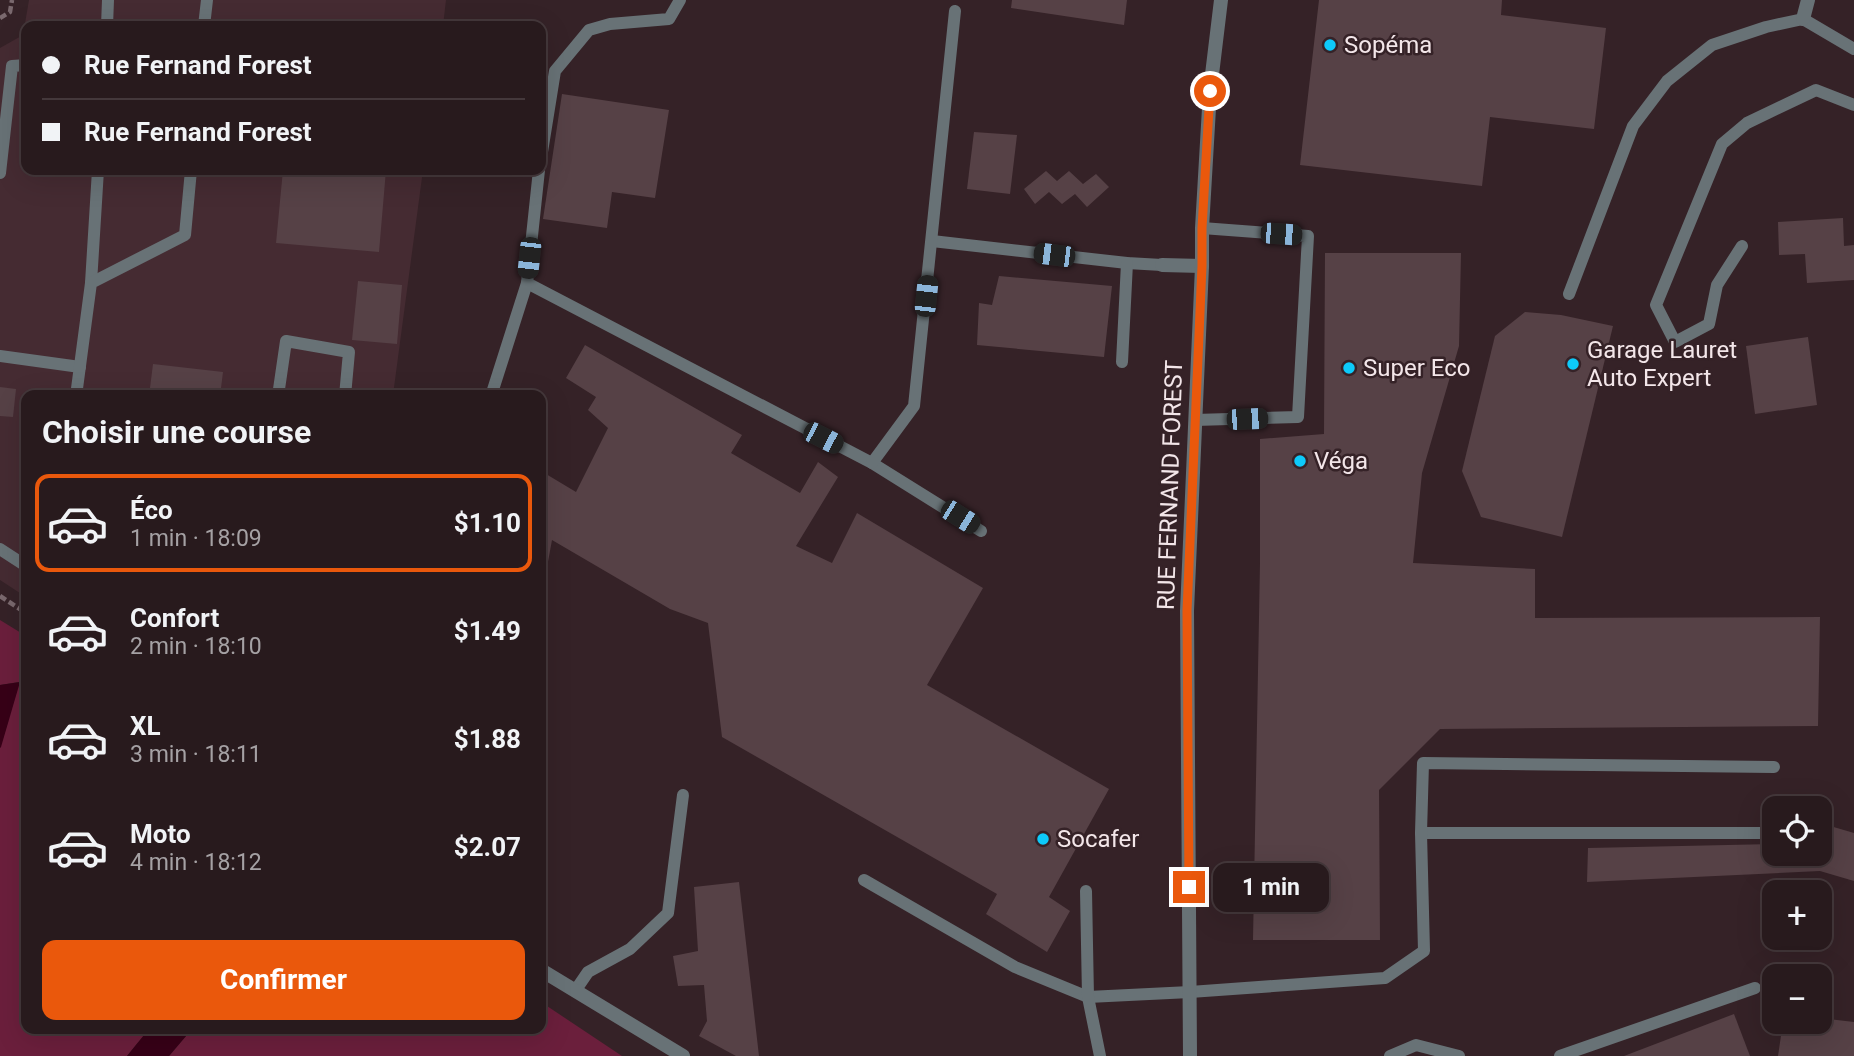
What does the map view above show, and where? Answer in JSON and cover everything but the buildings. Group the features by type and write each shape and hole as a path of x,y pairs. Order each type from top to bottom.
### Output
{"street":[{"name":"RUE FERNAND FOREST","path":"1190,1056 1187,611 1202,228 1210,91 1221,0"},
{"path":"1804,19 1808,0"},
{"path":"1162,265 1202,266"},
{"path":"546,973 683,1056"}],"lane":[{"path":"107,21 108,0"},
{"path":"205,21 207,0"},
{"path":"546,127 555,71 589,30 610,24 669,19 680,0"},
{"path":"872,463 914,406 955,11"},
{"path":"1569,294 1633,126 1667,81 1712,45 1766,27 1804,19 1854,49"},
{"path":"0,173 12,66 21,65"},
{"path":"1742,246 1717,285 1709,324 1675,342 1656,305 1722,144 1747,122 1816,90 1854,106"},
{"path":"77,390 91,283 98,175"},
{"path":"91,283 185,235 191,175"},
{"path":"493,390 527,283 538,175"},
{"path":"1195,420 1298,417 1308,236 1202,228"},
{"path":"932,241 1162,265"},
{"path":"1122,362 1127,263"},
{"path":"527,283 872,463 981,531"},
{"path":"279,390 286,341 349,352 346,390"},
{"path":"0,356 80,367"},
{"path":"0,549 21,563"},
{"path":"864,880 1015,967 1088,997 1385,978 1424,951 1421,834 1423,763 1774,766"},
{"path":"575,991 588,972 630,949 668,914 682,794"},
{"path":"1421,834 1762,833"},
{"path":"1086,891 1088,997 1100,1056"},
{"path":"1560,1056 1755,988"},
{"path":"1390,1056 1416,1045 1459,1056"}],"path":[{"path":"0,18 10,12 12,0"},
{"path":"0,596 21,610"}],"shaded area":[{"path":"29,0 446,0 444,21 25,21"},
{"path":"21,36 21,175 422,175 394,390 21,390 21,594 0,580 0,48"},
{"path":"0,620 21,633 21,1034 145,1034 127,1056 0,1056 0,748 19,682 0,685"},
{"path":"20,682 1,747 0,748 0,685"},
{"path":"546,1005 622,1056 169,1056 188,1034 546,1034"},
{"path":"145,1034 188,1034 169,1056 127,1056"}],"place":[{"name":"Sopéma","path":"1330,45"},
{"name":"Garage Lauret Auto Expert","path":"1573,364"},
{"name":"Super Eco","path":"1349,368"},
{"name":"Véga","path":"1300,461"},
{"name":"Socafer","path":"1043,839"}],"route":[{"path":"1189,887 1187,611 1210,91"}]}
